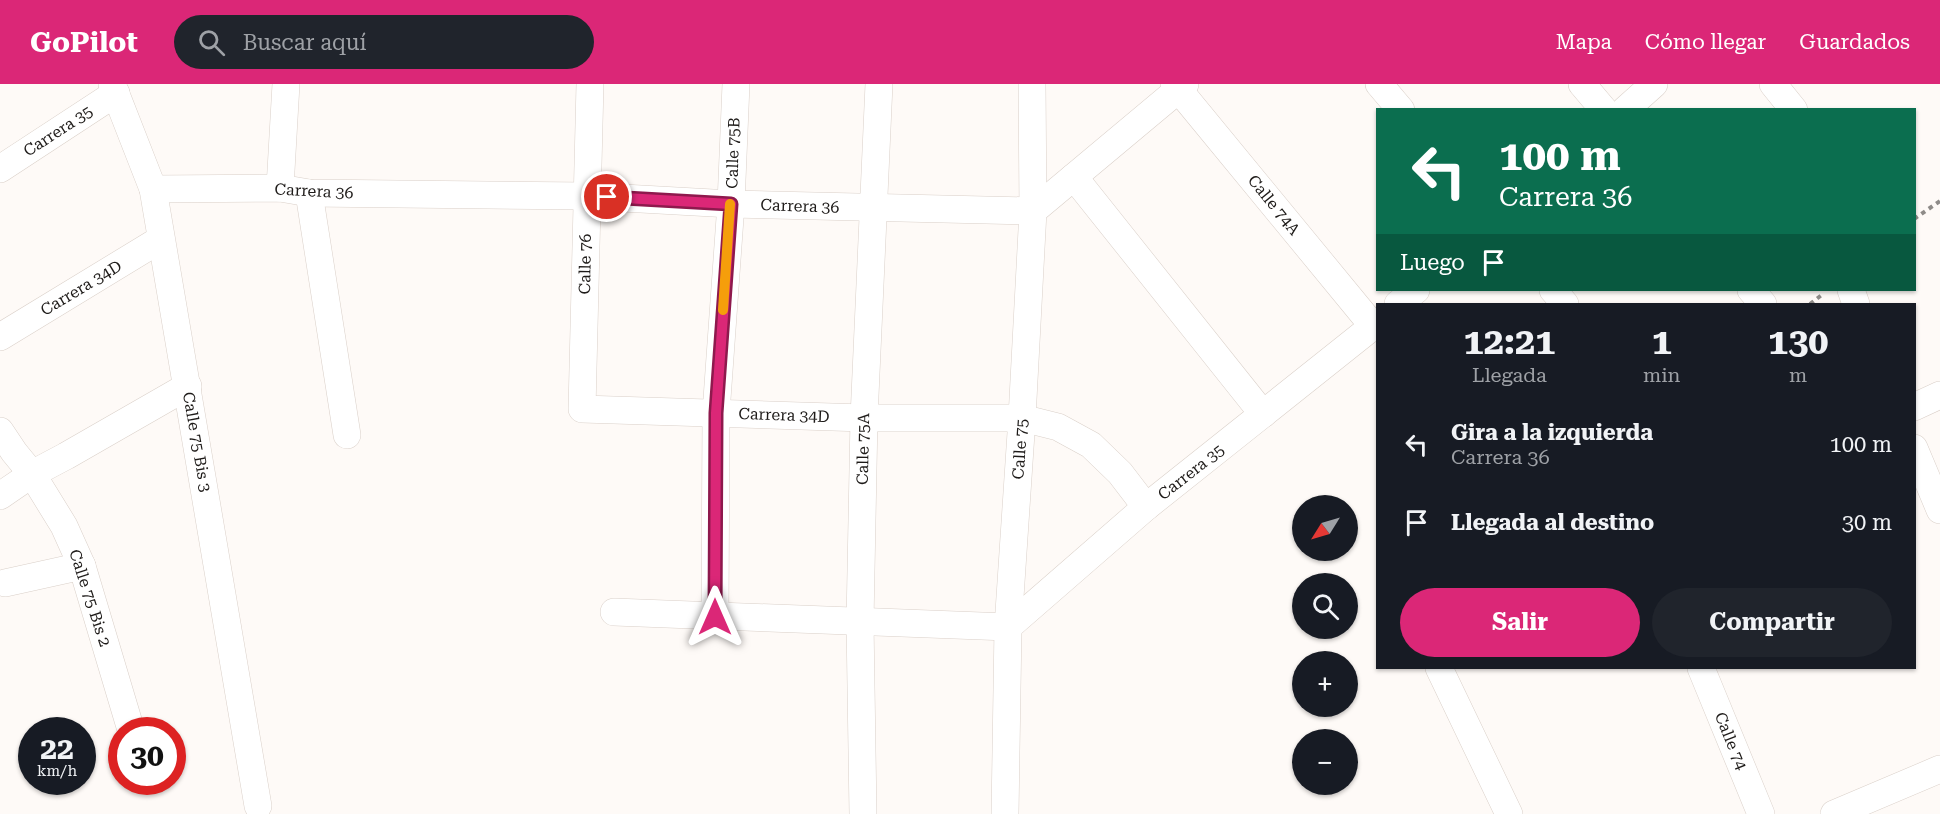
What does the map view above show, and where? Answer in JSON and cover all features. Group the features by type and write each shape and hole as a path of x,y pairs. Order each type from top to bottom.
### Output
{"street":[{"path":"280,188 286,84"},
{"name":"Calle 76","path":"582,409 590,84"},
{"name":"Calle 75B","path":"715,617 716,413 731,204 736,84"},
{"name":"Calle 75A","path":"863,814 860,622 864,418 879,84"},
{"name":"Calle 75","path":"1005,814 1008,627 1033,212 1032,84"},
{"path":"1379,84 1399,108"},
{"path":"1582,84 1602,108"},
{"path":"1628,108 1654,84"},
{"path":"1773,84 1792,108"},
{"path":"1033,212 1179,86"},
{"name":"Calle 74A","path":"1179,86 1375,324"},
{"name":"Carrera 35","path":"0,169 114,88"},
{"name":"Calle 75 Bis 3","path":"114,88 153,189 258,806"},
{"path":"1074,177 1263,414"},
{"name":"Carrera 36","path":"153,189 280,188 309,193 587,196 731,204 1033,212"},
{"path":"309,193 347,435"},
{"name":"Carrera 34D","path":"0,337 161,239"},
{"path":"1399,303 1415,291"},
{"path":"1554,291 1564,303"},
{"path":"1752,291 1762,303"},
{"name":"Carrera 35","path":"1008,627 1146,507 1375,324"},
{"path":"0,496 32,474 188,386"},
{"path":"1916,406 1940,395"},
{"name":"Carrera 34D","path":"582,409 864,418 1022,418 1058,427 1091,445 1120,473 1146,507"},
{"path":"0,431 32,474"},
{"path":"1916,453 1940,510"},
{"name":"Calle 75 Bis 2","path":"32,474 64,526 82,566 127,717"},
{"path":"5,583 82,566"},
{"path":"614,612 1008,627"},
{"path":"1439,669 1509,814"},
{"name":"Calle 74","path":"1701,669 1761,814"},
{"path":"1834,814 1940,769"}],"path":[{"path":"1916,218 1940,201"},
{"path":"1811,303 1829,291"}],"slow traffic":[{"path":"723,310 730,204"}],"route":[{"path":"607,197 731,204 716,413 715,617"}]}
